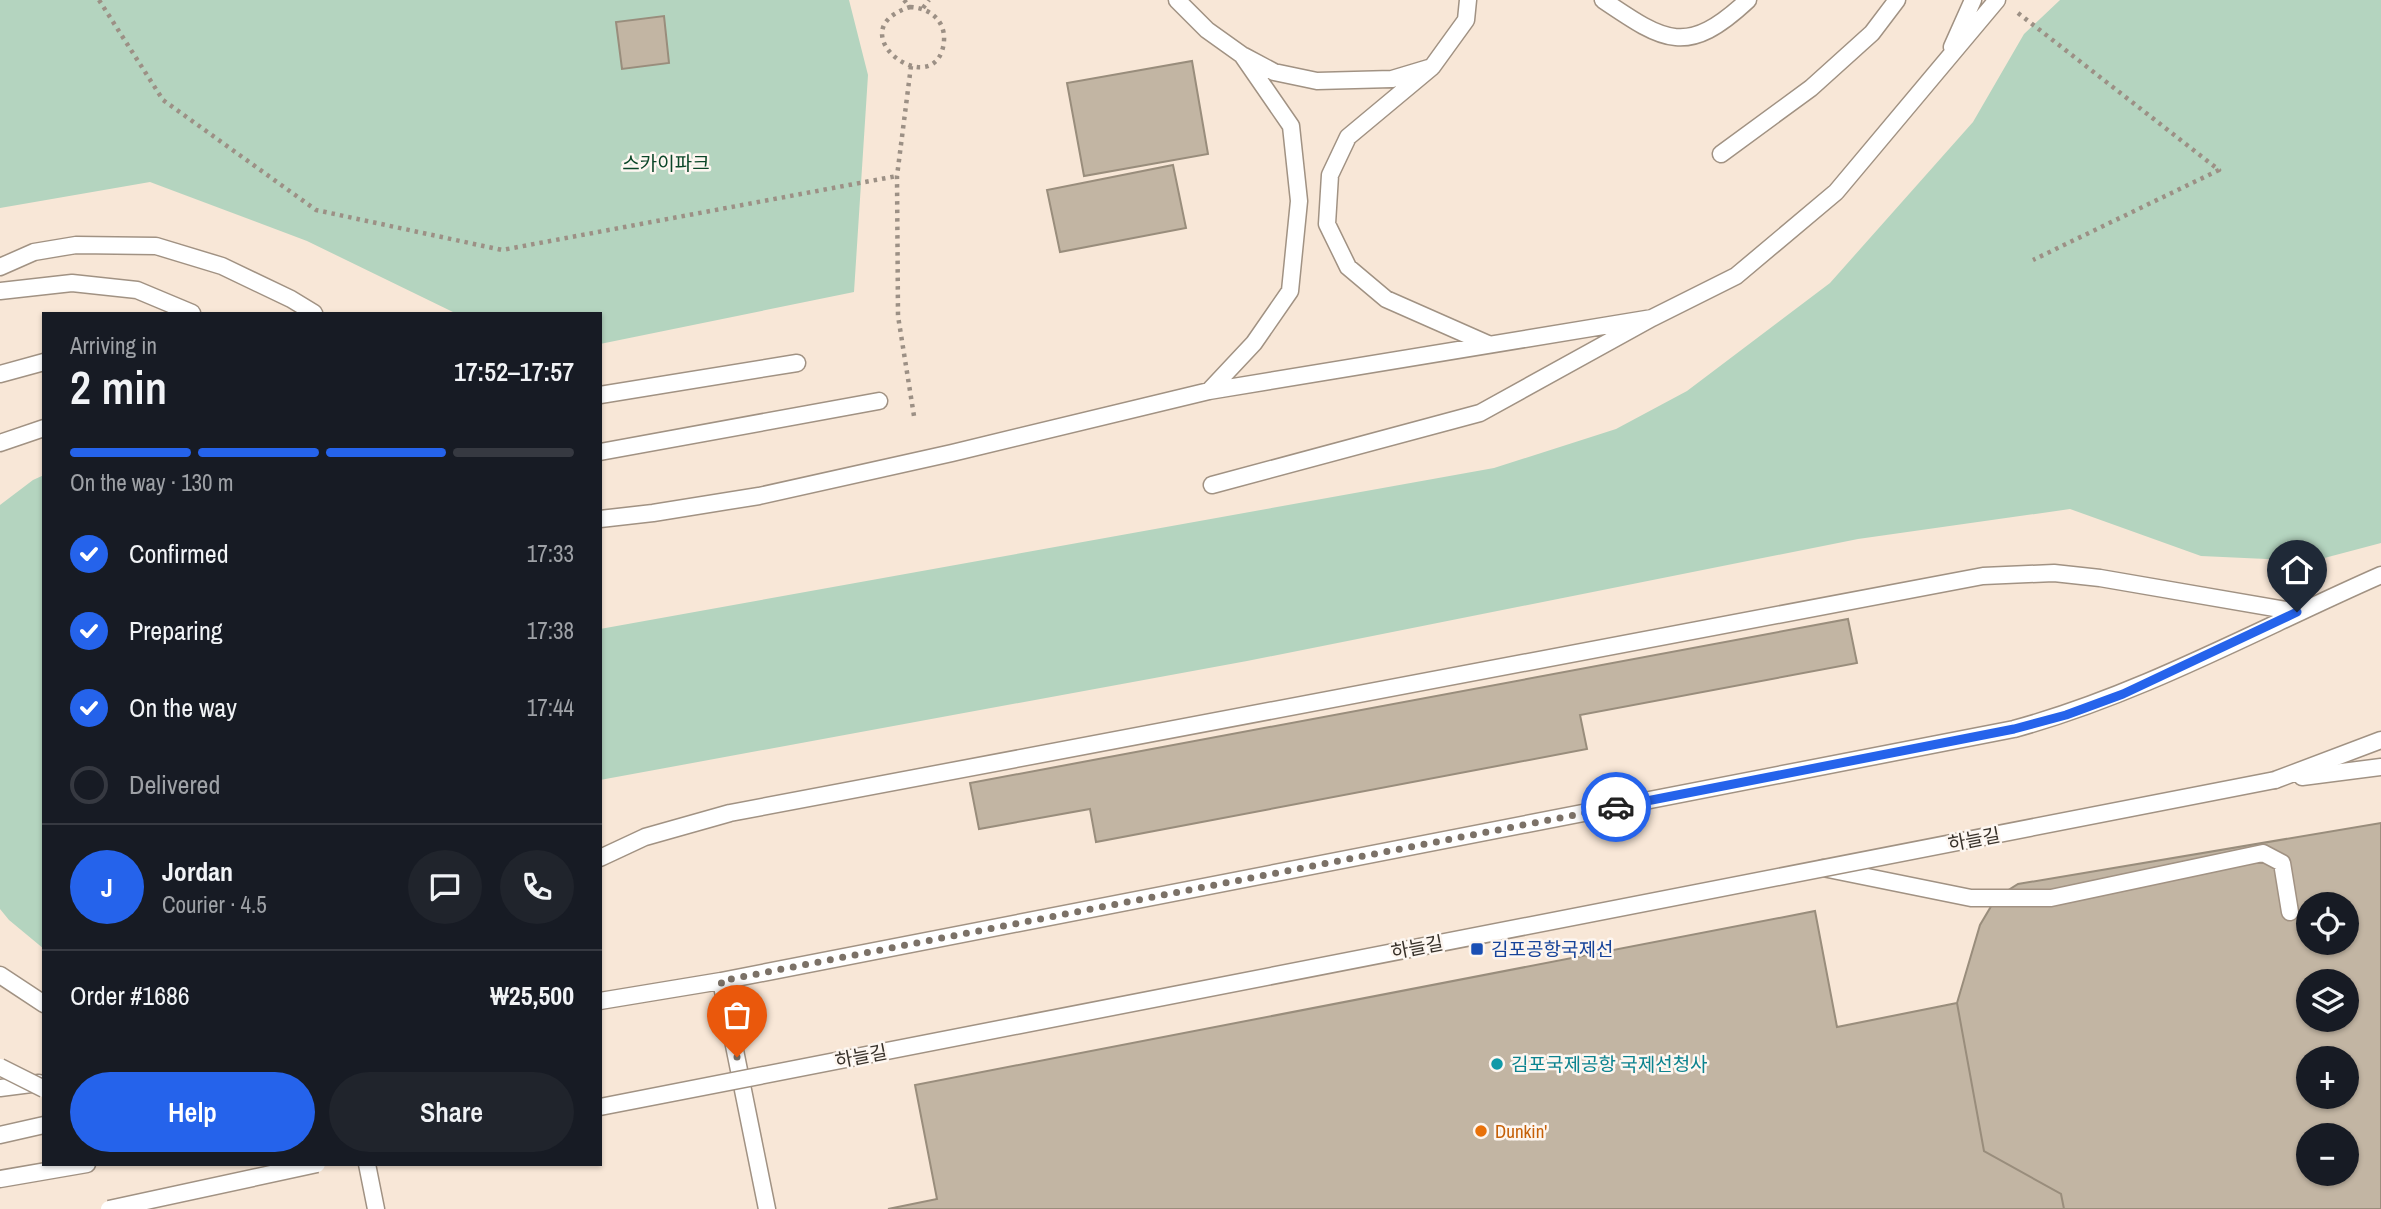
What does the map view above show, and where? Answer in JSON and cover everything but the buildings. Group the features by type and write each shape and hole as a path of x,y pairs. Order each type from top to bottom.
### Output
{"lane":[{"path":"1177,0 1207,30 1242,55 1274,72 1317,81 1392,79 1432,67"},
{"path":"1468,0 1466,20 1432,67 1348,137 1330,175 1326,224 1348,267 1386,299 1488,344"},
{"path":"1603,0 1643,27 1662,36 1682,38 1703,33 1724,22 1748,0"},
{"path":"1721,154 1811,88 1872,33 1897,0"},
{"path":"1942,68 1973,0"},
{"path":"1212,485 1480,413 1652,317 1736,276 1836,192 1997,0"},
{"path":"1209,391 1254,343 1290,290 1299,201 1291,125 1242,55"},
{"path":"0,267 34,252 76,246 156,246 222,267 291,299 312,312"},
{"path":"0,291 72,283 124,288 137,290 190,312"},
{"path":"602,519 759,496 1209,391 1652,317"},
{"path":"0,374 42,363"},
{"path":"602,395 797,363"},
{"path":"602,452 878,401"},
{"path":"0,443 42,429"},
{"path":"602,857 645,838 730,813 1983,576 2054,573 2100,578 2297,612"},
{"path":"602,1001 721,981 2014,729 2066,715 2123,694 2381,575"},
{"path":"2275,780 2381,740"},
{"path":"2275,780 2381,767"},
{"name":"하늘길","path":"602,1107 2275,780"},
{"path":"1824,868 1971,898 2052,898 2263,853 2282,863 2290,912"},
{"path":"0,975 42,1003"},
{"path":"721,981 767,1209"},
{"path":"0,1067 42,1088"},
{"path":"0,1088 42,1083"},
{"path":"0,1135 42,1125"},
{"path":"0,1179 75,1166"},
{"path":"109,1209 308,1166"},
{"path":"367,1166 376,1209"}],"path":[{"path":"99,0 163,100 316,210 329,213 502,250 897,176"},
{"path":"904,0 910,7"},
{"path":"923,8 929,0"},
{"path":"910,7 923,8 938,18 944,35 943,48 939,58 929,64 911,66 891,56 882,41 884,26 898,11 910,7"},
{"path":"2012,9 2219,170 2033,260"},
{"path":"911,66 897,176 898,316 914,416"}],"green space":[{"name":"스카이파크","path":"0,0 849,0 868,75 854,292 602,344 602,312 453,312 307,241 150,182 0,208"},
{"path":"2060,0 2381,0 2381,543 2313,561 2201,556 2070,509 1858,539 1247,661 602,780 602,629 1494,468 1616,429 1687,391 1830,283 1973,122 2024,34"},
{"path":"42,476 42,947 0,909 0,505"}],"way so far":[{"path":"737,1057 721,981 1616,807"}],"place":[{"name":"김포공항국제선","path":"1477,949"},
{"name":"김포국제공항 국제선청사","path":"1497,1064"},
{"name":"Dunkin'","path":"1481,1131"}],"route":[{"path":"1616,807 2014,729 2066,715 2123,694 2297,612"}]}
